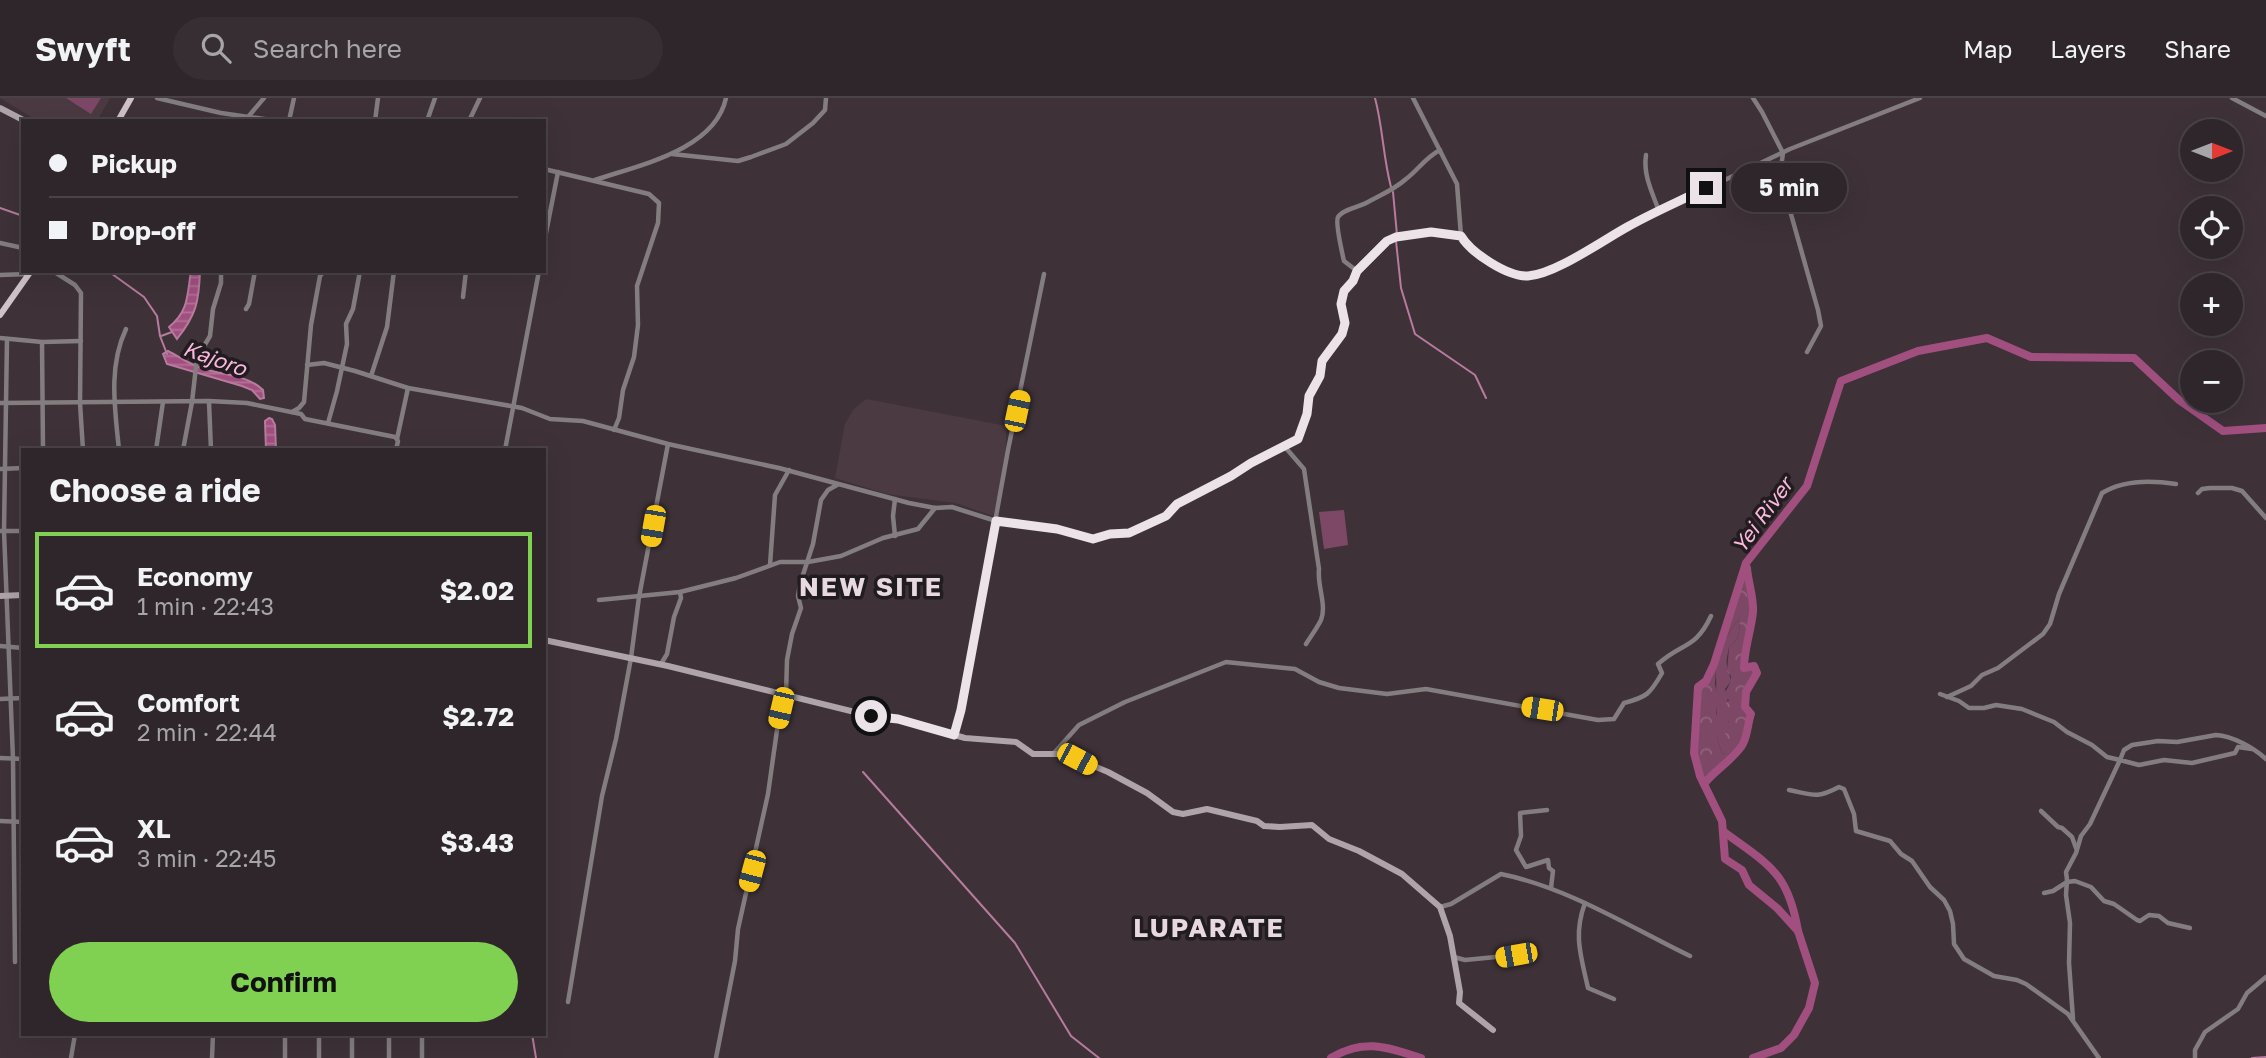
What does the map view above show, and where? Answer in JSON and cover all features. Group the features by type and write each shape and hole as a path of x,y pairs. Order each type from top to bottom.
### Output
{"main road":[{"path":"119,119 131,98"},
{"path":"0,315 30,273"}],"street":[{"path":"157,98 248,119 264,98"},
{"path":"289,119 294,98"},
{"path":"375,119 378,98"},
{"path":"428,119 435,98"},
{"path":"470,119 480,98"},
{"path":"594,180 672,154 714,126 724,108 726,98"},
{"path":"672,154 738,160 751,158 786,144 813,123 825,110 826,98"},
{"path":"1413,98 1457,184 1461,236 1467,246 1503,270 1530,276 1554,268 1659,211 1783,153 1920,98"},
{"path":"1752,98 1783,153 1780,175 1821,327 1807,352"},
{"path":"2232,98 2266,116"},
{"path":"0,108 21,119"},
{"path":"1357,271 1344,261 1338,218 1342,213 1364,205 1395,187 1430,155 1440,150"},
{"path":"1646,155 1646,178 1659,211"},
{"path":"546,169 649,194 659,203 660,211 651,250 637,286 638,326 635,345 614,430"},
{"path":"546,233 558,172"},
{"path":"307,365 324,363 408,388 522,408 551,419 583,421 668,444 789,470 895,499 935,508 952,507 996,521 1057,529 1093,539 1110,534 1129,533 1166,516 1177,504 1298,439 1307,414 1309,396 1320,376 1322,361 1342,334 1345,323 1341,304 1344,291 1357,271 1387,241 1396,237 1431,232 1461,236"},
{"path":"0,243 21,248"},
{"path":"0,275 30,273"},
{"path":"56,273 80,291 83,448"},
{"path":"183,448 197,358 210,336 220,273"},
{"path":"246,309 255,273"},
{"path":"291,412 304,402 311,325 322,273"},
{"path":"328,423 333,412 347,344 346,324 353,309 360,273"},
{"path":"371,376 387,327 394,273"},
{"path":"463,297 466,273"},
{"path":"505,448 539,273"},
{"path":"954,735 1044,274"},
{"path":"119,448 115,402 117,351 126,329"},
{"path":"0,338 43,342 82,341"},
{"path":"7,339 3,403 2,531 3,596 12,698 15,962"},
{"path":"43,342 43,448"},
{"path":"396,448 408,388"},
{"path":"209,401 211,448"},
{"path":"156,448 163,402"},
{"path":"3,403 247,403 397,439"},
{"path":"568,1002 602,796 616,739 668,444"},
{"path":"1285,447 1304,469 1319,569 1317,582 1323,606 1321,619 1306,644"},
{"path":"3,469 21,468"},
{"path":"770,565 775,495 789,470"},
{"path":"1947,697 1971,686 1982,675 1997,668 2043,634 2050,624 2059,594 2102,493 2114,486 2145,482 2176,484"},
{"path":"716,1058 735,961 739,922 768,794 785,694 787,660 792,634 802,608 798,593 808,562 821,500 828,490 838,485"},
{"path":"2198,493 2202,489 2210,488 2242,491 2266,517"},
{"path":"895,499 892,516 895,536"},
{"path":"599,600 680,592 736,578 770,565 841,556 883,538 918,529 935,508"},
{"path":"2,531 21,531"},
{"path":"661,665 667,654 680,592"},
{"path":"3,596 21,595"},
{"path":"1054,754 1079,725 1125,702 1226,662 1295,669 1319,682 1339,688 1387,694 1426,689 1598,720 1614,719 1624,703 1643,698 1662,673 1658,664 1670,653 1690,644 1703,634 1711,616"},
{"path":"546,640 631,658 871,716 898,719 965,738 1016,742 1033,754 1054,754 1077,759 1108,772 1147,793 1173,812 1183,814 1207,809 1257,821 1264,826 1312,825 1329,839 1359,851 1402,874 1440,907 1450,936 1461,992 1459,1003 1493,1030"},
{"path":"0,646 21,648"},
{"path":"1940,694 1969,708 1996,705 2022,709 2054,722 2107,757 2139,765 2164,760 2192,763 2235,753 2238,747 2252,749"},
{"path":"0,699 21,698"},
{"path":"2073,1019 2066,872 2124,750 2132,745 2158,741 2222,735 2266,759"},
{"path":"0,758 21,759"},
{"path":"1789,790 1821,796 1839,787 1844,789 1854,814 1856,831 1890,841 1901,854 1912,861 1930,887 1944,900 1950,911 1954,944 1964,959 1994,976 2026,984 2073,1019 2099,1058"},
{"path":"1546,810 1520,814 1521,836 1516,850 1526,867 1548,860 1549,868 1553,871 1551,888"},
{"path":"2041,811 2072,836 2077,849"},
{"path":"0,821 21,822"},
{"path":"1440,907 1451,904 1501,874 1551,888 1648,933 1690,956"},
{"path":"2044,893 2075,881 2091,887 2104,901 2114,904 2137,920 2149,915 2158,916 2168,923 2190,929"},
{"path":"1584,903 1577,931 1588,988 1614,999"},
{"path":"1454,957 1465,960 1516,955"},
{"path":"2195,1058 2195,1050 2205,1032 2238,1009 2247,993 2266,976"},
{"path":"71,1058 75,1036"},
{"path":"212,1058 213,1036"},
{"path":"285,1036 285,1058"},
{"path":"319,1036 319,1058"},
{"path":"352,1036 352,1058"},
{"path":"389,1036 389,1058"},
{"path":"422,1036 422,1058"}],"shaded area":[{"path":"0,98 110,98 98,119 35,119"},
{"path":"191,273 200,273 199,291 192,315 177,339 169,327 184,309"},
{"path":"168,351 198,367 250,381 263,390 264,398 260,399 252,390 242,386 167,364 163,354"},
{"path":"866,399 1006,426 1001,484 993,516 956,503 887,494 835,478 845,424 854,409"},
{"path":"272,419 275,425 276,448 266,448 265,421"}],"green space":[{"path":"66,98 101,98 91,114"},
{"path":"1344,510 1348,545 1324,549 1319,512"},
{"path":"1746,563 1753,613 1744,667 1754,666 1757,673 1746,692 1745,707 1751,714 1741,747 1704,784 1694,753 1698,687 1706,681 1714,664","holes":["1739,618 1737,638 1729,647 1727,671 1731,676 1723,696 1729,700 1722,711 1729,722 1725,725 1726,753 1722,754 1717,737 1723,728 1720,717 1716,714 1716,671 1721,664 1727,636"]},
{"path":"1739,618 1739,634 1729,647 1727,659 1730,678 1725,689 1729,730 1726,753 1722,754 1717,737 1716,670 1727,636"}],"waterway":[{"path":"1375,98 1391,187"},
{"path":"1393,192 1397,235"},
{"path":"0,208 21,215"},
{"path":"1396,241 1401,288 1415,334 1475,375 1486,398"},
{"path":"111,273 144,297 157,316 160,336 167,354"},
{"name":"Kajoro","path":"161,336 172,332"},
{"name":"Yei River","path":"1753,1058 1781,1048 1794,1035 1809,1008 1815,983 1798,931 1777,908 1749,885 1742,870 1725,859 1722,821 1700,776 1694,753 1698,687 1706,681 1714,664 1746,563 1807,486 1841,381 1918,351 1987,338 2031,357 2134,358 2179,400 2223,431 2266,428"},
{"path":"1704,784 1741,747 1751,714 1745,707 1746,692 1757,673 1754,666 1744,668 1753,612 1747,568"},
{"path":"863,772 1015,943 1071,1036 1099,1058"},
{"path":"1724,832 1765,862 1782,882 1789,895 1798,931"},
{"path":"532,1036 536,1058"},
{"name":"Yei River","path":"1331,1058 1365,1046 1386,1048 1421,1058"},
{"path":"2252,1058 2266,1057"}],"district":[{"name":"NEW SITE","path":"871,586"},
{"name":"LUPARATE","path":"1209,927"}],"route":[{"path":"871,716 898,719 954,735 996,521 1057,529 1093,539 1110,534 1129,533 1166,516 1177,504 1298,439 1307,414 1309,396 1320,376 1322,361 1342,334 1345,323 1341,304 1344,291 1357,271 1387,241 1396,237 1431,232 1457,235 1461,236 1467,246 1503,270 1530,276 1554,268 1632,224 1706,188"}]}
